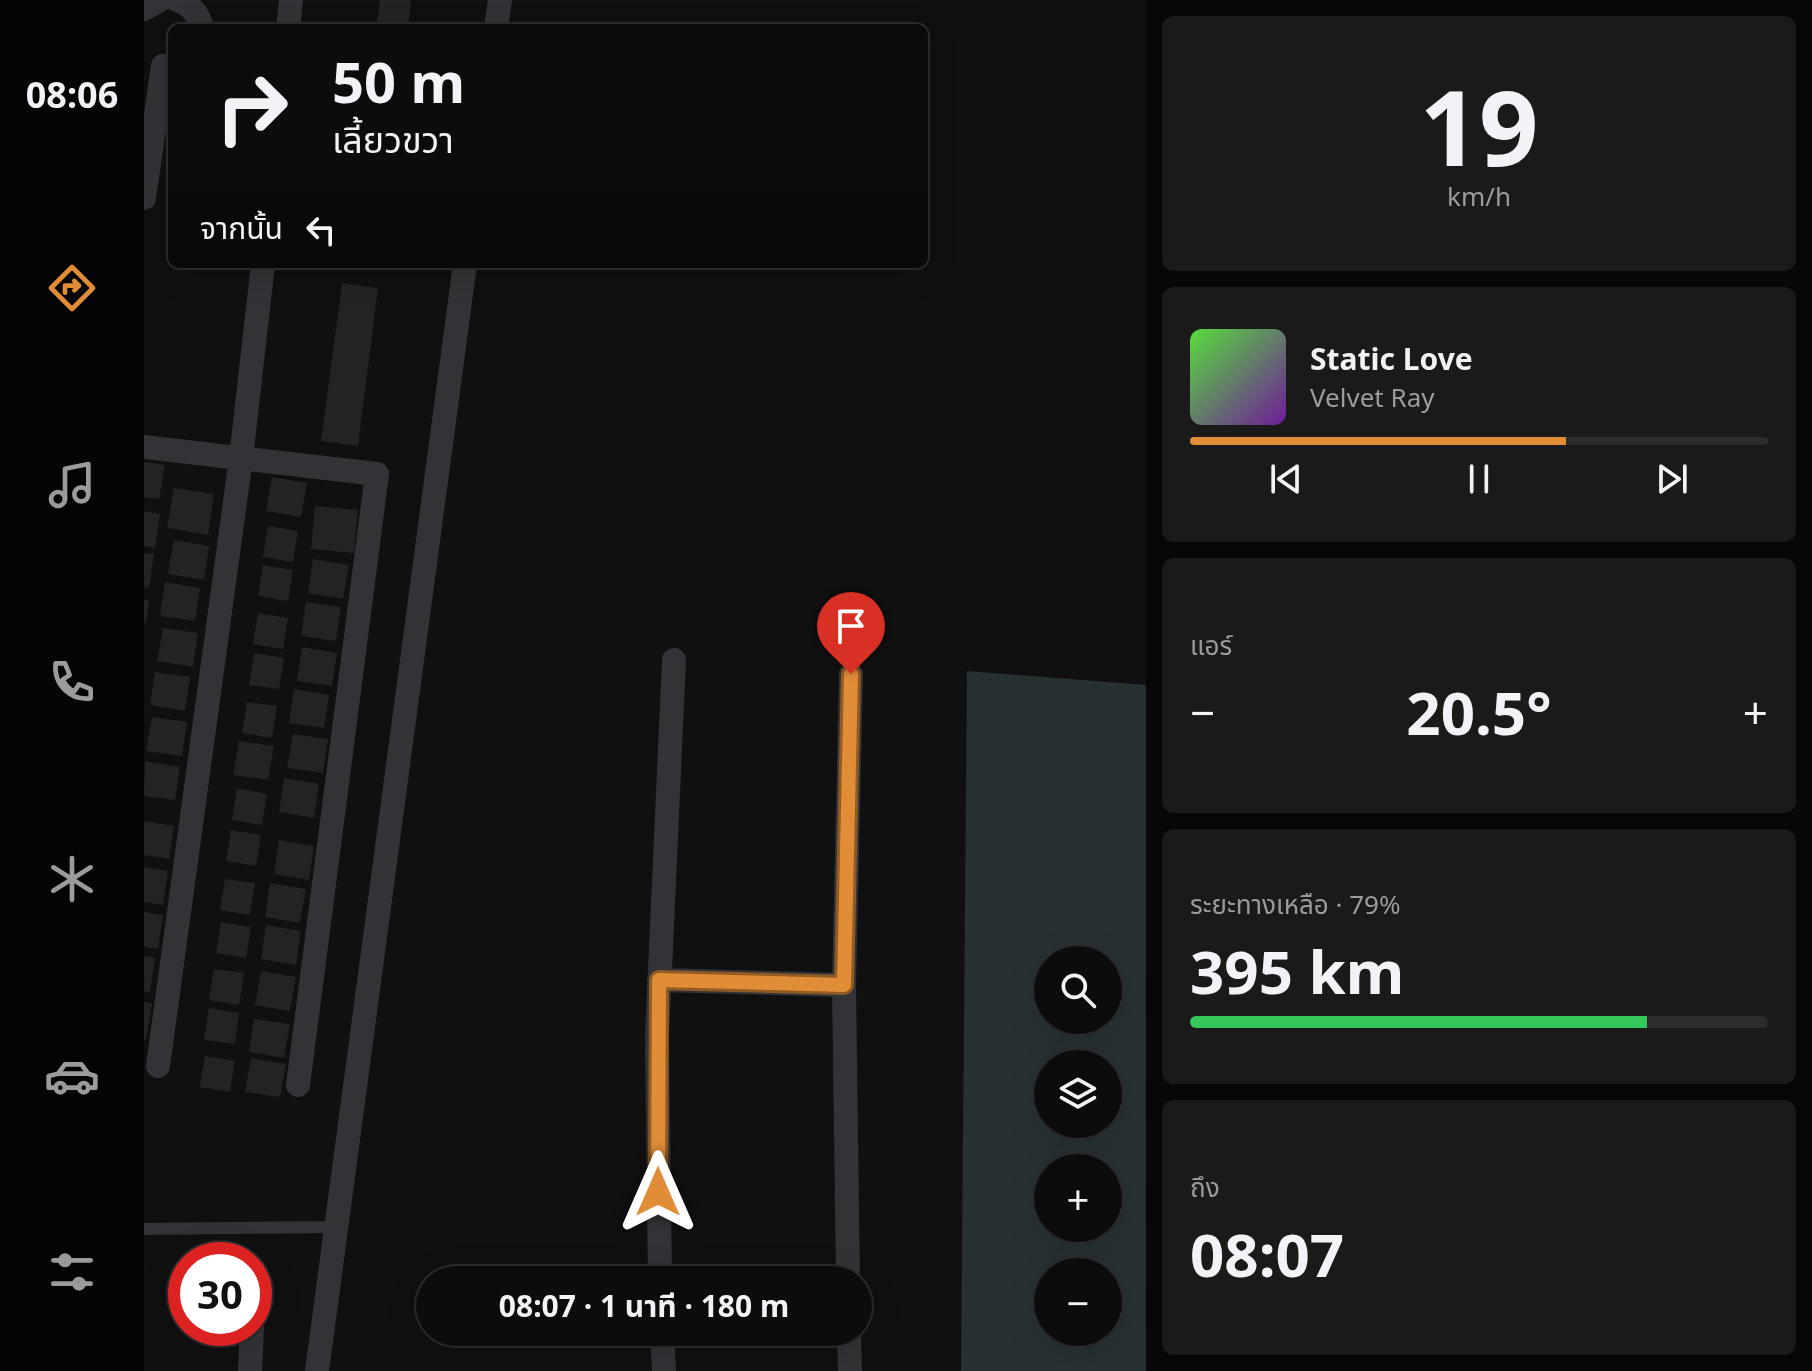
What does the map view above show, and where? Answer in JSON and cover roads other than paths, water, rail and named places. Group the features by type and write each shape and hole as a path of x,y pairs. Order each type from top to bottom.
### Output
{"street":[{"path":"144,9 160,0"},
{"path":"288,24 291,0"},
{"path":"497,24 500,0"},
{"path":"144,198 160,63"},
{"path":"158,1066 241,458 263,268"},
{"path":"317,1371 464,268"},
{"path":"144,447 377,474 298,1085"},
{"path":"660,1266 659,980 674,660"},
{"path":"848,1266 844,985 851,674"},
{"path":"659,980 844,985"},
{"path":"250,1371 251,1346"},
{"path":"663,1346 664,1371"},
{"path":"849,1346 850,1371"}],"lane":[{"path":"144,1229 337,1227"}]}
